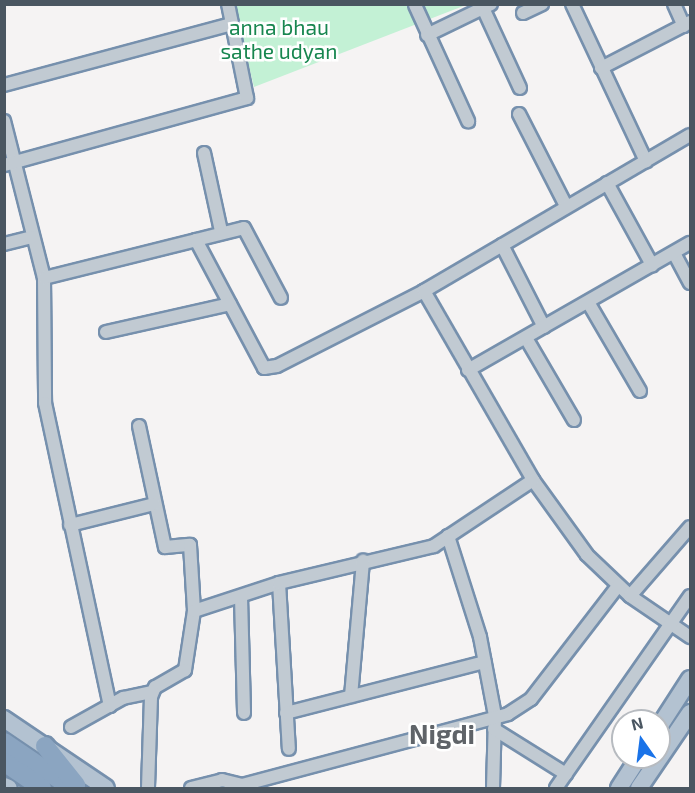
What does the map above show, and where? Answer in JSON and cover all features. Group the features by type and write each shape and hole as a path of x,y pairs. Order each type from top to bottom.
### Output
{"highway":[{"path":"4,742 42,789"},
{"path":"45,746 79,789"},
{"path":"4,762 26,767 72,789"}],"main road":[{"path":"671,709 690,679"},
{"path":"639,789 690,713"},
{"path":"4,719 106,789"},
{"path":"619,789 632,769"},
{"path":"4,786 9,789"}],"street":[{"path":"9,164 247,98 228,4"},
{"path":"523,13 542,4"},
{"path":"572,4 646,160"},
{"path":"601,68 687,24 674,4"},
{"path":"415,5 468,121"},
{"path":"427,35 487,6 520,88"},
{"path":"4,85 232,24"},
{"path":"519,114 567,206"},
{"path":"4,121 9,164 44,278 45,403 110,706"},
{"path":"196,240 264,368 277,366 424,291 690,135"},
{"path":"204,153 221,231"},
{"path":"607,183 652,265"},
{"path":"44,278 196,240 221,231 244,228 281,298"},
{"path":"4,244 32,237"},
{"path":"468,370 690,243"},
{"path":"502,245 544,327"},
{"path":"674,253 690,283"},
{"path":"424,291 533,480 587,555 630,596 690,637"},
{"path":"588,302 640,391"},
{"path":"106,332 230,304"},
{"path":"526,338 574,420"},
{"path":"71,727 110,706 152,692 185,670 194,611 190,545 165,547 154,504 140,426"},
{"path":"194,611 279,583 363,561 434,546 533,480"},
{"path":"70,525 154,504"},
{"path":"630,596 690,527"},
{"path":"448,536 485,662 495,716 493,789"},
{"path":"351,696 363,561"},
{"path":"279,583 289,748"},
{"path":"191,789 222,780 242,785 495,716 531,699 618,586"},
{"path":"556,789 668,622 690,596"},
{"path":"241,597 244,713"},
{"path":"286,713 485,662"},
{"path":"148,789 152,692"},
{"path":"494,729 566,774"}],"green space":[{"name":"anna bhau sathe udyan","path":"234,5 466,5 254,87"}],"district":[{"name":"Nigdi","path":"442,734"}]}
